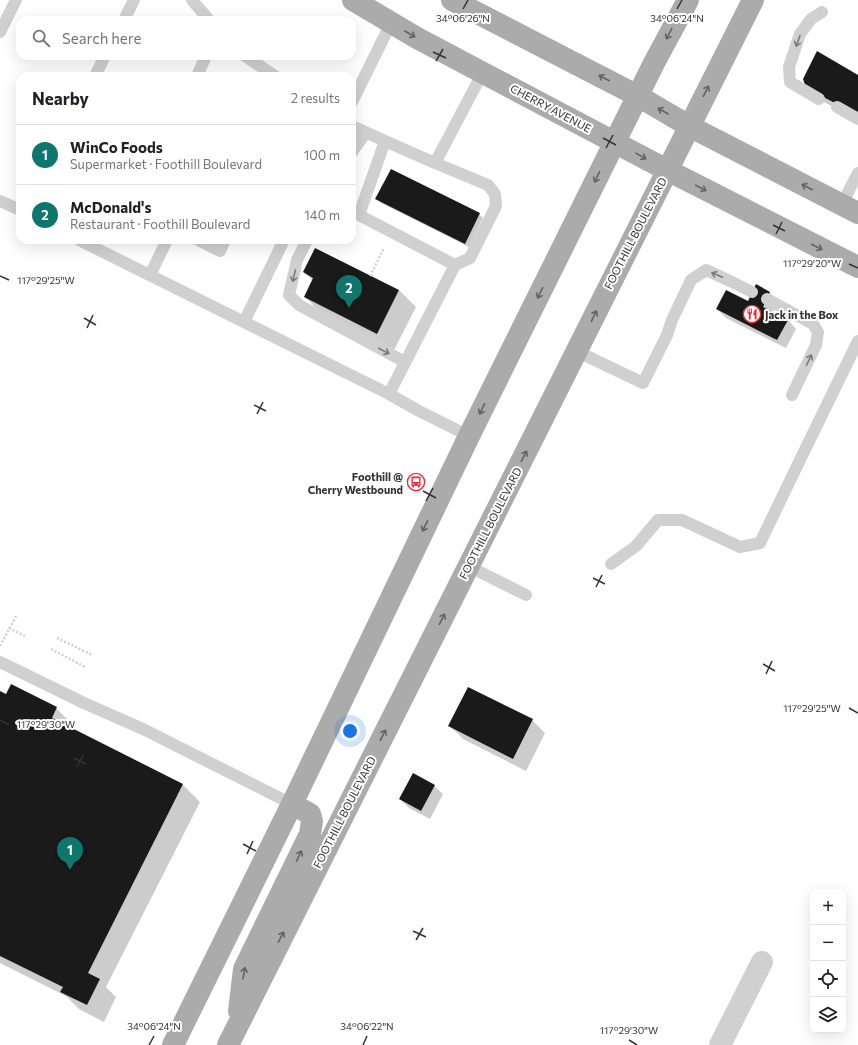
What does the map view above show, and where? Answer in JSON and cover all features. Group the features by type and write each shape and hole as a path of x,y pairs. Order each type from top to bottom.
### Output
{"main road":[{"name":"CHERRY AVENUE","path":"353,0 391,23 667,170 858,267"},
{"path":"452,0 638,96 688,126 850,209"},
{"path":"173,1045 292,804 469,436 654,63 688,0"},
{"name":"FOOTHILL BOULEVARD","path":"228,1045 688,126 753,0"},
{"path":"237,1026 244,968 310,834 312,821 310,814 292,804"}],"street":[{"path":"720,1045 762,962"}],"lane":[{"path":"0,32 16,0"},
{"path":"126,16 134,0"},
{"path":"192,0 206,16"},
{"path":"819,99 790,82 789,67 800,34 811,19 822,12"},
{"path":"356,94 391,23"},
{"path":"97,72 103,60"},
{"path":"198,72 204,60"},
{"path":"251,60 269,72"},
{"path":"435,163 483,72"},
{"path":"838,108 858,119"},
{"path":"356,128 435,163 488,184 495,194 496,206 470,258 455,265 388,394"},
{"path":"356,146 366,132"},
{"path":"385,141 359,215 455,265"},
{"path":"850,209 858,173"},
{"path":"0,201 16,208"},
{"path":"88,244 469,436"},
{"path":"150,275 164,244"},
{"path":"206,244 220,251 223,244"},
{"path":"244,322 282,244"},
{"path":"305,244 298,260 289,295 299,305 405,362"},
{"path":"576,351 643,383 667,335 672,320 691,280 706,270 752,292"},
{"path":"767,299 813,324 818,332 816,346 792,395"},
{"path":"611,564 636,546 658,520 682,520 740,547 760,544 798,462 858,341"},
{"path":"468,566 526,595"},
{"path":"0,662 84,703 143,729 292,804"}],"path":[{"path":"370,276 384,248"},
{"path":"0,646 16,616"},
{"path":"9,628 26,636"},
{"path":"57,638 92,655"},
{"path":"51,650 85,667"}],"building":[{"path":"817,51 858,75 858,115 806,88 803,79"},
{"path":"391,169 480,213 465,244 375,199"},
{"path":"315,248 399,290 377,334 304,297 313,278 303,272"},
{"name":"Jack in the Box","path":"756,284 770,292 763,307 788,320 777,340 716,309 726,290 748,301"},
{"path":"11,684 57,707 52,718 183,784 88,973 100,979 87,1005 60,992 63,987 0,956 0,691 6,694"},
{"path":"468,687 533,719 513,759 448,726"},
{"path":"413,773 435,785 421,811 399,799"}],"place":[{"name":"McDonald's","path":"349,308"},
{"name":"Jack in the Box","path":"752,314"},
{"name":"Foothill @ Cherry Westbound","path":"416,482"},
{"name":"WinCo Foods","path":"70,870"}]}
